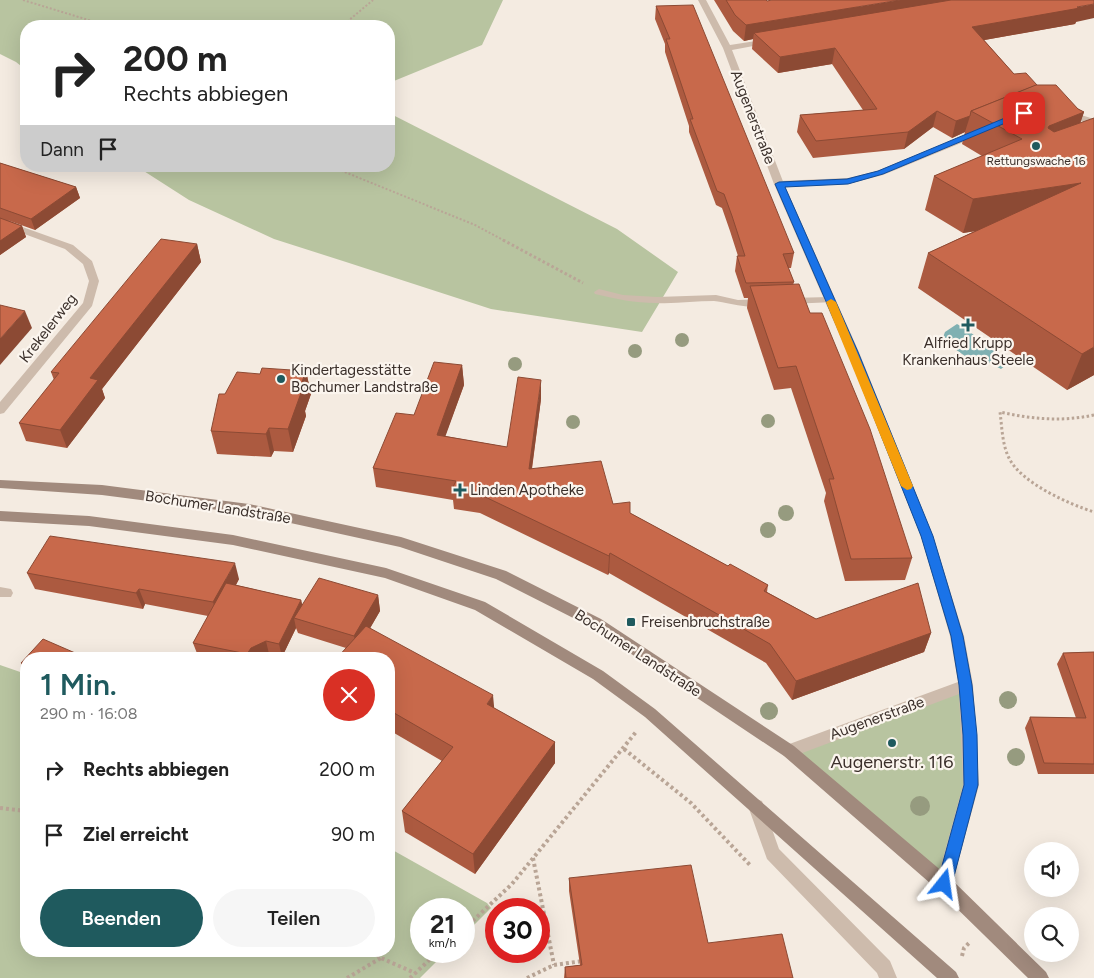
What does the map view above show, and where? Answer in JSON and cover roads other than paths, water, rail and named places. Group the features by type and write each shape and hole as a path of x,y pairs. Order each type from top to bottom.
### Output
{"main road":[{"name":"Bochumer Landstraße","path":"0,484 102,490 249,509 401,542 501,575 596,622 789,751 944,884 1040,978"},
{"name":"Bochumer Landstraße","path":"0,516 89,522 233,540 386,573 480,606 598,675 650,713 950,978"}],"street":[{"name":"Augenerstraße","path":"702,0 727,48 779,184 830,300 927,536 957,636 966,685 971,785 944,884"},
{"path":"727,48 775,40"},
{"path":"1056,112 1074,115 1094,122"},
{"path":"779,184 848,181 880,172 989,128"},
{"name":"Krekelerweg","path":"0,222 69,247 88,264 94,281 88,304 0,410"},
{"path":"599,292 623,298 657,300 716,298 738,302 830,300"},
{"name":"Augenerstraße","path":"789,751 966,685"},
{"name":"Bochumer Landstraße","path":"756,806 773,854 884,967 888,978"}],"water":[{"path":"957,324 1011,361 1001,369 980,358 965,356 942,340 945,332"}],"place":[{"name":"Rettungswache 16","path":"1036,146"},
{"name":"Alfried Krupp Krankenhaus Steele","path":"968,325"},
{"name":"Kindertagesstätte Bochumer Landstraße","path":"281,379"},
{"name":"Linden Apotheke","path":"460,490"},
{"name":"Freisenbruchstraße","path":"631,622"},
{"name":"Augenerstr. 116","path":"892,743"}]}
